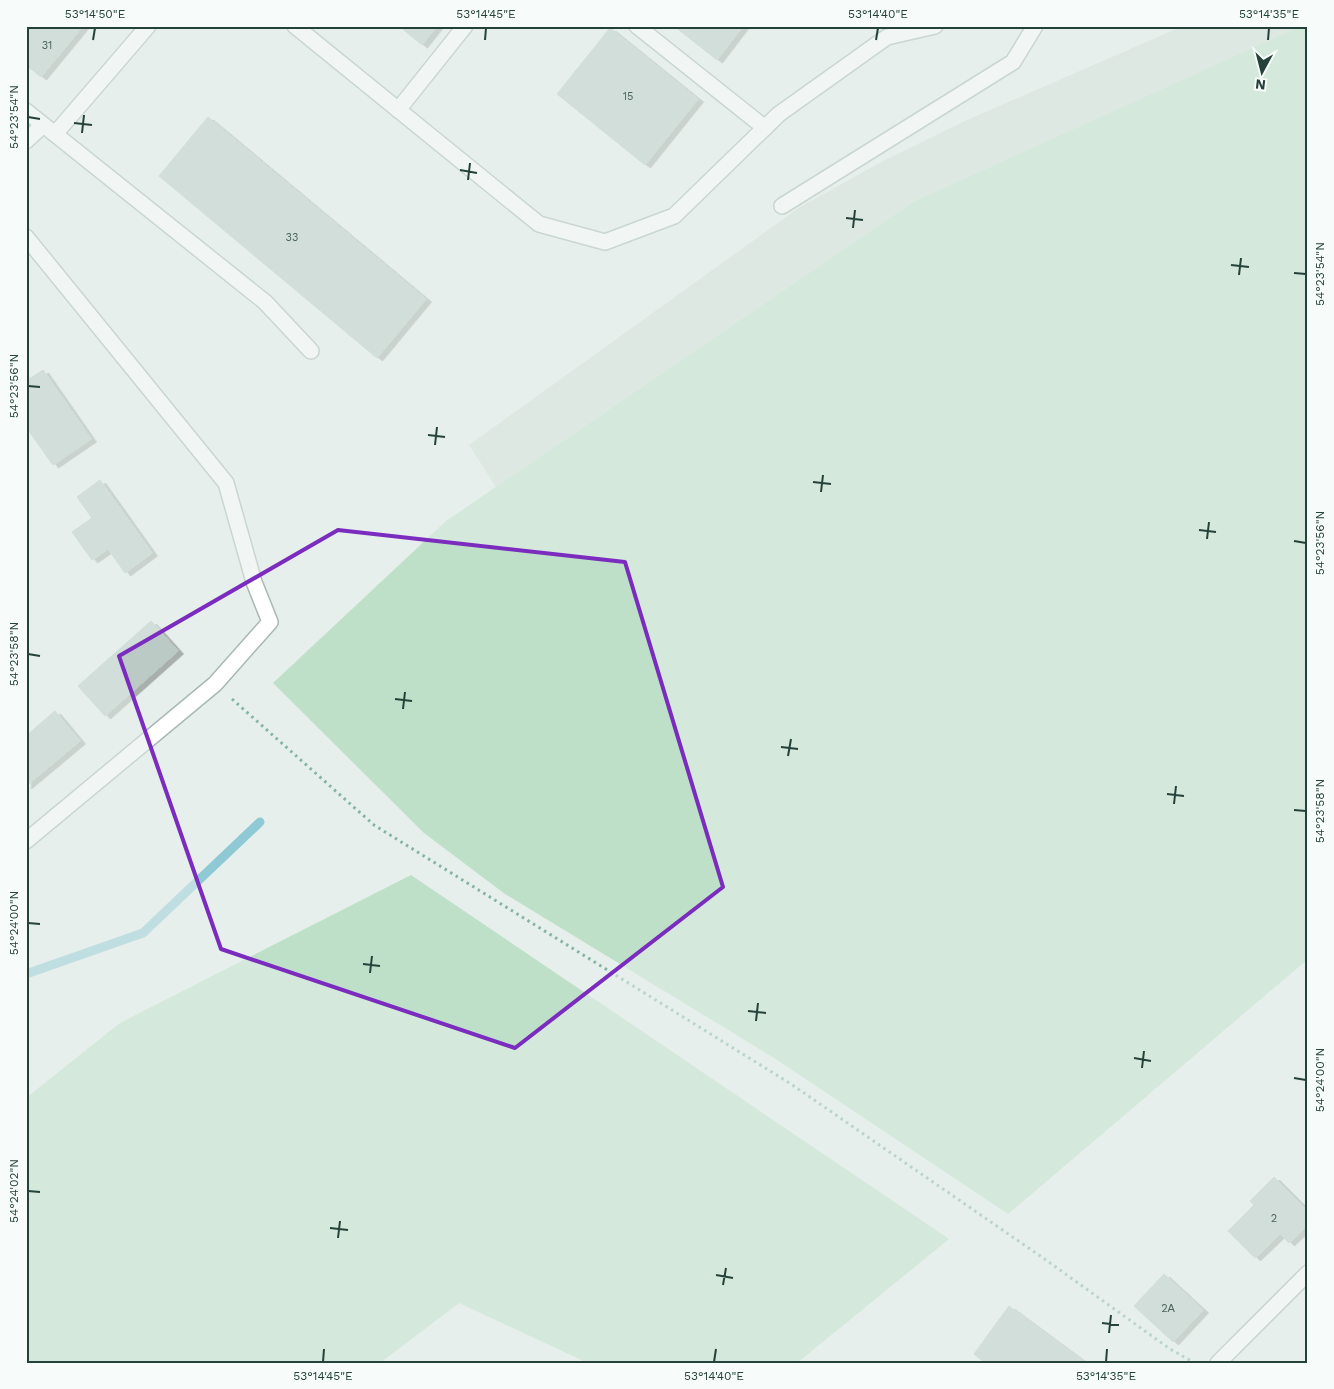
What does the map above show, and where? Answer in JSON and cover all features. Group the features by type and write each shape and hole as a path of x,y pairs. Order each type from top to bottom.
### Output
{"street":[{"path":"26,141 49,130 148,26"},
{"path":"295,26 538,224 605,242 674,216 779,114 887,37 935,26"},
{"path":"398,110 466,26"},
{"path":"637,26 765,128"},
{"path":"782,206 1012,62 1035,26"},
{"path":"26,111 265,302 311,350"},
{"path":"26,237 226,483 254,582 270,622 215,684 26,841"},
{"path":"1218,1363 1308,1273"}],"path":[{"path":"215,684 374,825 791,1084 1046,1260 1170,1349 1195,1363"}],"highlighted area":[{"path":"338,530 625,562 723,887 515,1048 221,949 119,656"}],"shaded area":[{"path":"1183,26 1302,26 913,202 496,487 469,445 800,207 883,161 967,120"}],"green space":[{"path":"1301,26 1308,26 1308,959 1008,1214 771,1056 505,894 424,833 273,683 446,521 913,202"},
{"path":"411,875 949,1239 797,1363 588,1363 459,1303 380,1363 26,1363 26,1098 120,1023"}],"building":[{"path":"26,26 83,26 41,77 26,65"},
{"path":"399,26 437,26 422,45"},
{"path":"674,26 743,26 717,60"},
{"path":"610,28 698,99 645,165 557,94"},
{"path":"208,117 426,299 377,358 159,176"},
{"path":"43,370 91,439 53,465 26,427 26,381"},
{"path":"100,480 152,553 125,573 108,549 92,560 72,532 92,518 77,497"},
{"path":"151,621 178,651 105,716 78,686"},
{"path":"55,711 80,741 26,786 26,736"},
{"path":"1274,1177 1308,1211 1308,1225 1289,1243 1280,1234 1255,1258 1228,1231 1254,1205 1250,1201"},
{"path":"1164,1274 1203,1310 1173,1342 1134,1306"},
{"path":"1009,1306 1086,1363 985,1363 974,1354"}],"waterway":[{"path":"26,974 143,933 260,822"}]}
